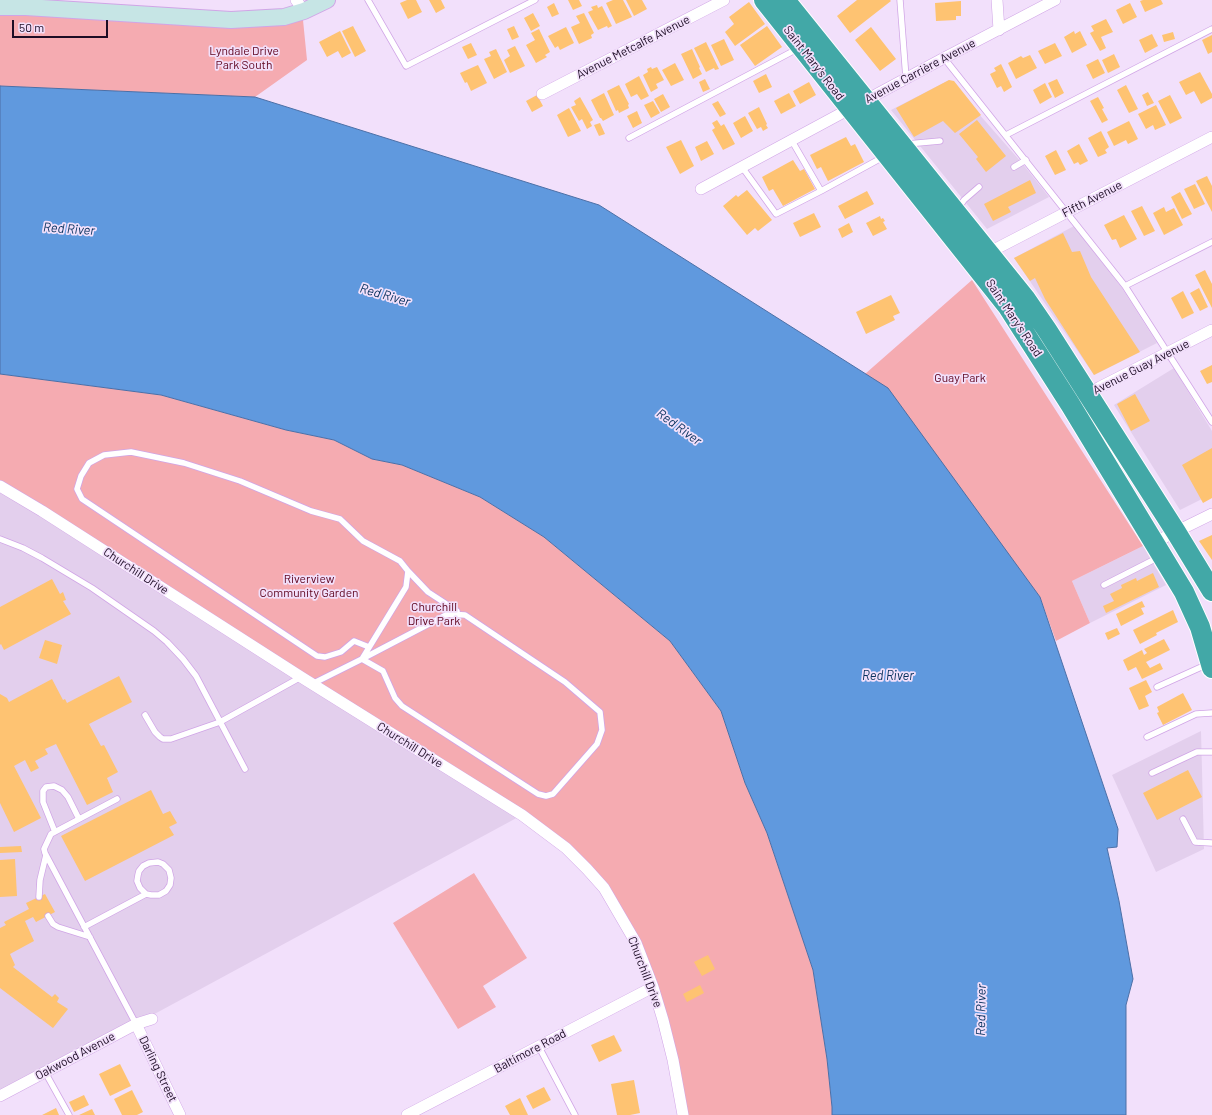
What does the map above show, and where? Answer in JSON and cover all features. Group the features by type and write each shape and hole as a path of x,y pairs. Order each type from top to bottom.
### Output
{"highway":[{"name":"Saint Mary's Road","path":"764,0 801,47 858,104"},
{"name":"Saint Mary's Road","path":"785,0 858,104 981,257 1036,313 1212,591"},
{"name":"Saint Mary's Road","path":"895,150 956,213 1008,307 1070,404 1159,549 1191,607 1200,627 1211,665"}],"street":[{"path":"0,7 26,7 231,20 284,17 300,5 327,0"},
{"name":"Avenue Metcalfe Avenue","path":"542,94 724,0"},
{"path":"997,0 999,30"},
{"name":"Avenue Carrière Avenue","path":"701,189 906,78 1055,0"},
{"name":"Fifth Avenue","path":"981,257 1212,137"},
{"name":"Avenue Guay Avenue","path":"1070,404 1212,330"},
{"name":"Churchill Drive","path":"0,486 42,511 312,684 522,815 566,848 604,888 636,943 653,987 673,1060 683,1115"},
{"path":"1159,549 1176,532 1212,514"},
{"name":"Baltimore Road","path":"407,1115 653,987"},
{"name":"Oakwood Avenue","path":"0,1096 136,1024 152,1019"},
{"name":"Darling Street","path":"136,1024 180,1115"}],"lane":[{"path":"368,0 406,66 535,0"},
{"path":"900,0 906,78"},
{"path":"1006,135 1212,29"},
{"path":"629,138 801,47"},
{"path":"944,58 1125,286 1212,421"},
{"path":"792,141 821,191"},
{"path":"742,167 776,214 895,150 940,141"},
{"path":"1014,167 1026,160"},
{"path":"956,213 964,200 979,187"},
{"path":"1125,286 1212,242"},
{"path":"369,647 354,642 341,652 325,658 317,656 82,499 77,489 81,476 89,463 104,455 131,452 184,463 240,481 311,511 340,519 363,541 400,561 428,592 457,611 457,614"},
{"path":"0,539 23,548 86,584 154,631 167,642 196,676 245,769"},
{"path":"1104,585 1159,549"},
{"path":"362,659 406,587 408,571"},
{"path":"312,684 448,614 465,615 565,682 600,712 602,730 597,744 553,794 546,796 538,794 402,706 395,698 383,671 362,659"},
{"path":"1157,687 1211,665"},
{"path":"145,715 155,732 163,739 171,739 220,722 301,677"},
{"path":"1147,737 1196,714 1212,713"},
{"path":"1152,773 1196,752 1212,752"},
{"path":"55,832 43,802 43,791 46,787 54,786 62,790 68,797 79,819"},
{"path":"117,799 50,834 44,849 136,1024"},
{"path":"1183,819 1195,842 1212,843"},
{"path":"39,897 40,880 46,855"},
{"path":"84,927 146,894 151,896 159,895 168,888 171,881 170,874 167,867 163,864 158,862 149,863 142,866 137,877 141,890 146,894"},
{"path":"48,916 53,924 58,927 90,937"},
{"path":"539,1047 575,1115"},
{"path":"45,1072 68,1115"}],"shaded area":[{"path":"949,80 1022,163 1049,197 987,229 891,110"},
{"path":"1074,226 1122,288 1157,343 1094,375 1014,258"},
{"path":"1174,368 1212,431 1212,494 1180,510 1114,405"},
{"path":"0,486 522,815 0,1096"},
{"path":"1143,546 1166,585 1090,623 1072,581"},
{"path":"1201,731 1204,849 1156,872 1112,775"}],"green space":[{"name":"Lyndale Drive Park South","path":"302,10 307,60 255,97 0,86 0,11 231,20"},
{"name":"Guay Park","path":"972,280 1143,546 1072,581 1090,623 1056,641 1040,597 865,374"},
{"name":"Churchill Drive Park","path":"0,374 161,395 286,430 334,440 372,459 402,465 480,497 544,537 670,641 721,711 745,783 767,833 813,970 827,1059 832,1115 683,1115 673,1060 622,916 566,848 0,486"},
{"path":"474,873 527,958 483,986 496,1007 458,1029 393,923"}],"water":[{"name":"Red River","path":"0,86 255,97 599,205 888,388 1040,597 1118,829 1117,847 1107,848 1119,901 1133,979 1126,1005 1126,1115 832,1115 827,1059 813,970 767,833 745,783 721,711 670,641 544,537 480,497 402,465 372,459 334,440 286,430 161,395 0,374"}],"building":[{"path":"407,0 416,0 422,12 408,19 400,3"},
{"path":"429,0 441,0 445,8 436,13"},
{"path":"568,0 579,0 582,6 573,10"},
{"path":"613,0 623,0 632,17 616,24 606,3"},
{"path":"626,0 642,0 647,9 634,16"},
{"path":"857,0 891,1 850,33 837,16"},
{"path":"1161,0 1163,4 1145,12 1140,1"},
{"path":"961,1 961,16 956,16 956,20 936,21 935,3"},
{"path":"749,2 765,24 735,46 725,32 734,24 729,17"},
{"path":"554,3 559,14 552,17 547,7"},
{"path":"1130,3 1137,17 1123,24 1116,10"},
{"path":"597,5 598,8 602,6 612,26 608,28 607,26 598,30 588,12 593,10 591,7"},
{"path":"533,13 540,26 531,31 524,18"},
{"path":"584,13 594,33 591,35 592,38 579,44 571,27 580,23 576,16"},
{"path":"1106,19 1113,32 1101,37 1106,48 1100,51 1090,33 1094,31 1091,26"},
{"path":"353,26 366,51 355,57 342,31"},
{"path":"514,26 519,37 512,40 507,29"},
{"path":"767,26 782,47 755,66 740,45"},
{"path":"566,27 574,43 560,50 558,46 555,48 548,36"},
{"path":"871,27 896,59 880,71 855,40"},
{"path":"539,29 550,52 545,55 547,57 536,63 526,45 535,40 531,33"},
{"path":"340,31 351,53 342,58 338,51 327,57 319,42"},
{"path":"1074,31 1075,34 1080,31 1087,45 1072,53 1064,37"},
{"path":"1173,32 1175,39 1164,42 1162,35"},
{"path":"1152,34 1158,46 1145,53 1139,40"},
{"path":"1212,35 1212,52 1208,54 1202,40"},
{"path":"724,39 734,60 721,66 711,45"},
{"path":"706,42 719,69 715,70 714,68 706,72 694,48"},
{"path":"471,43 477,55 468,59 462,47"},
{"path":"1055,43 1062,56 1045,64 1038,51"},
{"path":"515,46 525,66 510,73 504,60 510,56 507,50"},
{"path":"496,49 507,72 494,79 484,59 491,56 489,52"},
{"path":"692,49 702,74 693,79 681,54"},
{"path":"1114,54 1120,67 1108,73 1102,60"},
{"path":"1030,55 1037,68 1016,79 1008,63 1021,56 1023,58"},
{"path":"1098,59 1105,73 1093,79 1086,65"},
{"path":"675,63 684,80 671,86 662,70"},
{"path":"1001,64 1012,87 1004,92 1001,86 997,88 990,74 996,71 994,68"},
{"path":"478,65 487,83 471,91 467,82 465,83 460,73"},
{"path":"651,67 652,69 657,67 664,80 656,84 658,88 651,92 643,75 648,72 647,69"},
{"path":"1200,72 1212,94 1212,98 1201,104 1194,91 1186,95 1179,82"},
{"path":"766,74 772,87 759,93 753,81"},
{"path":"639,76 649,96 641,100 637,94 631,97 625,84"},
{"path":"705,79 710,89 703,92 699,82"},
{"path":"1057,79 1064,93 1055,98 1048,83"},
{"path":"949,80 954,81 981,115 955,133 943,121 914,137 896,108"},
{"path":"809,82 816,95 800,104 793,91"},
{"path":"1045,83 1052,97 1040,104 1033,90"},
{"path":"619,85 629,104 629,108 619,113 618,110 616,111 607,91"},
{"path":"1126,85 1138,109 1129,113 1117,90"},
{"path":"1148,92 1154,103 1147,106 1142,95"},
{"path":"604,93 614,115 603,121 591,100"},
{"path":"789,93 796,106 781,114 774,101"},
{"path":"663,94 670,107 661,112 654,99"},
{"path":"537,95 543,106 532,112 526,101"},
{"path":"1170,95 1182,118 1170,124 1158,101"},
{"path":"580,97 593,120 590,122 592,126 587,129 582,119 579,121 571,107 576,105 574,101"},
{"path":"1098,97 1108,120 1102,123 1090,101"},
{"path":"653,101 660,113 651,118 644,105"},
{"path":"718,101 726,114 720,117 712,104"},
{"path":"1156,105 1166,125 1155,130 1153,125 1146,129 1138,114"},
{"path":"759,107 768,128 763,131 761,127 757,129 748,113"},
{"path":"569,108 581,131 568,137 557,115"},
{"path":"637,111 642,123 633,128 627,116"},
{"path":"745,116 753,131 741,138 733,123"},
{"path":"717,120 721,126 724,124 735,144 723,150 712,130 715,128 712,123"},
{"path":"977,120 1006,156 986,172 976,159 978,157 959,134"},
{"path":"1129,121 1138,139 1128,144 1126,140 1114,146 1107,132"},
{"path":"600,123 605,134 599,136 594,125"},
{"path":"1101,131 1109,147 1105,150 1107,153 1098,157 1088,138"},
{"path":"846,137 851,146 855,144 864,162 828,181 821,167 817,169 810,155"},
{"path":"681,140 694,166 680,174 666,147"},
{"path":"707,141 714,154 701,161 695,147"},
{"path":"1079,144 1088,161 1080,165 1078,162 1074,164 1067,151"},
{"path":"1056,150 1066,170 1055,175 1045,156"},
{"path":"793,160 800,171 804,169 815,189 783,206 773,189 769,191 762,177"},
{"path":"1207,176 1212,186 1212,212 1196,181"},
{"path":"1030,180 1036,193 1008,207 1011,212 993,221 984,204"},
{"path":"1195,184 1205,204 1194,209 1184,189"},
{"path":"747,190 772,220 758,231 755,228 747,235 723,206 736,195 738,197"},
{"path":"867,191 874,204 845,219 838,206"},
{"path":"1180,192 1192,214 1182,219 1171,197"},
{"path":"1142,206 1155,231 1144,236 1131,211"},
{"path":"1164,207 1166,212 1174,208 1183,225 1164,235 1153,213"},
{"path":"814,213 821,227 800,237 793,223"},
{"path":"1124,215 1137,239 1120,248 1116,239 1112,240 1104,225"},
{"path":"880,216 881,219 883,218 885,221 883,222 887,229 873,236 866,223"},
{"path":"849,223 853,232 842,238 838,229"},
{"path":"1063,233 1072,252 1080,251 1091,277 1140,352 1094,375 1045,299 1035,278 1030,281 1014,258"},
{"path":"1205,270 1212,284 1212,308 1195,275"},
{"path":"1199,288 1208,307 1200,311 1190,293"},
{"path":"1183,291 1194,313 1182,319 1171,298"},
{"path":"891,295 900,313 893,316 895,320 866,334 856,312"},
{"path":"1212,365 1212,382 1207,384 1200,371"},
{"path":"1135,394 1150,421 1131,431 1117,404"},
{"path":"1212,448 1212,498 1203,503 1182,465"},
{"path":"1212,535 1212,560 1199,541"},
{"path":"1153,573 1159,587 1106,613 1103,606 1114,601 1110,594 1122,588 1121,585 1136,578 1137,581"},
{"path":"52,579 60,594 63,592 66,600 63,601 71,614 4,650 1,644 0,645 0,607"},
{"path":"1142,601 1145,607 1141,608 1144,614 1121,626 1116,614"},
{"path":"1173,610 1178,622 1156,633 1157,635 1140,644 1133,630"},
{"path":"1117,628 1120,634 1108,640 1105,633"},
{"path":"1164,639 1170,650 1146,662 1150,668 1160,663 1163,669 1142,679 1136,667 1128,671 1123,660 1142,650 1144,655 1147,653 1144,649"},
{"path":"45,640 62,645 57,664 39,658"},
{"path":"119,676 132,702 89,724 101,746 104,745 118,772 107,778 113,792 87,805 56,744 45,749 48,754 35,761 39,768 31,772 25,760 14,766 41,818 14,832 0,803 0,694 7,698 9,702 52,679 63,700 65,699 67,703"},
{"path":"1146,680 1152,692 1145,696 1149,706 1139,710 1129,688"},
{"path":"1183,693 1192,710 1163,725 1157,713 1159,712 1157,707"},
{"path":"1188,770 1202,797 1157,820 1143,793"},
{"path":"151,790 163,814 170,811 177,823 169,827 174,835 85,881 61,836"},
{"path":"21,846 22,852 0,853 0,847"},
{"path":"15,859 17,896 0,897 0,860"},
{"path":"45,894 55,912 36,922 33,917 25,921 34,941 10,954 15,965 13,967 52,997 55,994 59,998 57,1002 68,1009 53,1028 0,988 0,928 6,925 4,922 29,909 26,903"},
{"path":"708,955 715,969 702,976 694,962"},
{"path":"700,985 704,993 687,1002 683,994"},
{"path":"614,1035 622,1051 599,1062 591,1045"},
{"path":"120,1064 131,1086 110,1096 99,1074"},
{"path":"634,1080 640,1113 617,1115 611,1084"},
{"path":"544,1087 551,1100 533,1109 526,1096"},
{"path":"132,1090 143,1112 137,1115 122,1115 114,1099"},
{"path":"84,1095 89,1105 74,1112 69,1102"},
{"path":"520,1098 528,1115 510,1115 505,1106"},
{"path":"56,1108 59,1115 42,1115"},
{"path":"92,1109 95,1115 79,1115"}],"park label":[{"name":"Riverview Community Garden","path":"309,586"}]}
